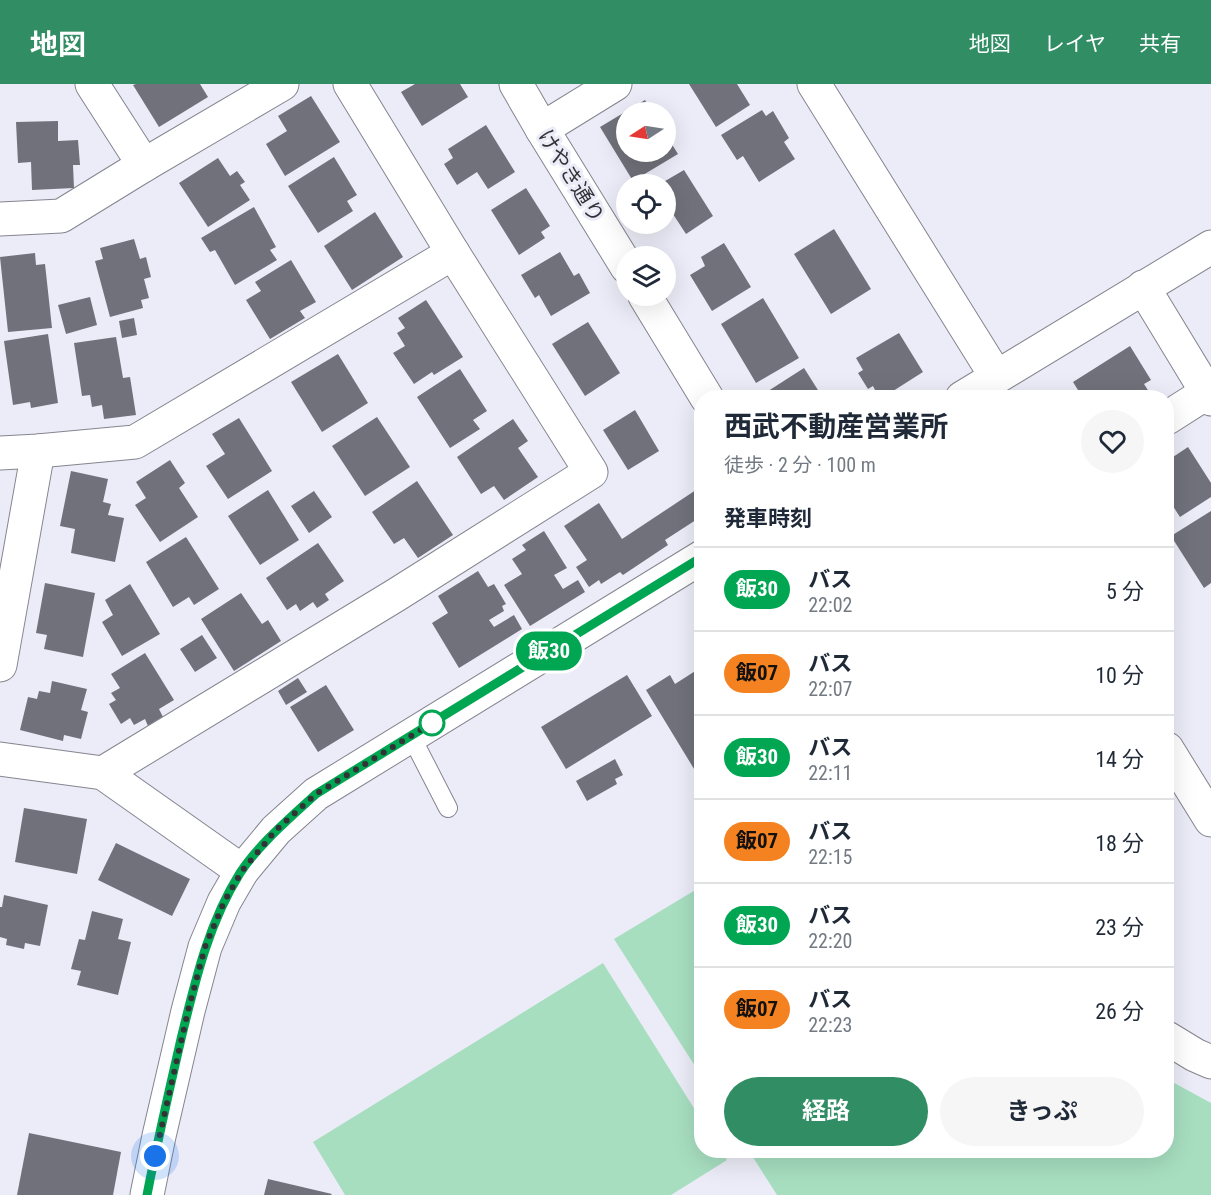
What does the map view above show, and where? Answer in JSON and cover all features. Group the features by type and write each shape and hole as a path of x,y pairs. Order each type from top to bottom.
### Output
{"street":[{"path":"92,84 144,165"},
{"path":"0,219 61,216 282,84"},
{"path":"103,773 396,595 591,472 350,84"},
{"name":"けやき通り","path":"516,84 616,249"},
{"path":"542,129 615,84"},
{"path":"814,84 996,376"},
{"path":"974,390 1211,247"},
{"path":"0,453 38,452 135,442 453,253"},
{"path":"1143,287 1210,393 1174,414"},
{"path":"651,306 702,390"},
{"path":"0,665 38,452"},
{"path":"147,1195 188,1011 205,947 224,902 242,871 276,830 316,794 694,562"},
{"path":"0,759 103,773 242,871"},
{"path":"1174,760 1211,820"},
{"path":"1174,1042 1211,1062"}],"lane":[{"path":"411,736 448,808"}],"green space":[{"path":"694,891 694,1064 614,939"},
{"path":"603,963 694,1108 694,1158 726,1158 727,1160 671,1195 345,1195 313,1142"},
{"path":"1174,1083 1211,1103 1211,1195 777,1195 753,1158 1174,1158"}],"building":[{"path":"200,84 208,97 159,127 133,85"},
{"path":"415,84 460,84 468,97 422,126 401,92"},
{"path":"689,84 737,84 750,105 716,127"},
{"path":"311,96 340,142 285,176 266,144 287,131 278,116"},
{"path":"762,110 766,116 773,111 789,138 784,142 795,159 759,182 743,156 737,160 721,135"},
{"path":"616,117 616,153 600,127"},
{"path":"58,121 58,141 78,140 80,165 73,165 74,188 32,190 31,162 18,163 16,122"},
{"path":"486,125 515,172 488,189 477,172 457,185 444,164 453,158 448,149"},
{"path":"334,157 357,195 347,201 353,211 318,233 288,186"},
{"path":"218,158 230,176 237,171 245,182 240,185 250,200 208,227 179,183"},
{"path":"621,162 665,162 645,174 629,174"},
{"path":"684,170 713,216 686,234 676,219 676,175"},
{"path":"526,188 550,226 541,232 545,238 519,255 491,210"},
{"path":"254,207 276,247 270,250 277,260 235,285 215,250 210,252 201,238"},
{"path":"375,212 403,257 352,290 324,246"},
{"path":"834,229 871,289 831,314 794,254"},
{"path":"134,239 140,259 146,257 151,277 144,279 149,298 141,300 143,308 110,317 95,261 103,259 100,248"},
{"path":"724,243 751,287 712,311 690,275 705,266 701,257"},
{"path":"560,252 574,276 579,273 590,293 551,316 539,295 535,298 521,275"},
{"path":"35,253 36,265 45,264 52,328 8,332 0,257"},
{"path":"291,260 316,302 300,311 305,318 270,339 246,300 261,291 255,282"},
{"path":"90,297 97,325 66,334 58,305"},
{"path":"763,298 799,358 756,383 721,324"},
{"path":"426,300 463,357 434,375 432,372 414,384 393,353 405,346 397,333 405,328 398,318"},
{"path":"134,318 137,335 122,338 119,321"},
{"path":"588,322 620,373 585,396 552,344"},
{"path":"899,333 923,372 895,390 875,390 873,386 868,389 858,373 863,370 856,358"},
{"path":"48,334 58,403 31,408 30,402 13,405 4,341"},
{"path":"116,337 123,378 130,377 136,415 104,419 102,405 92,407 90,395 82,396 74,343"},
{"path":"1130,346 1151,380 1144,384 1148,390 1078,390 1073,382"},
{"path":"338,354 368,403 322,432 291,382"},
{"path":"804,368 818,390 770,390"},
{"path":"460,369 487,411 473,420 480,429 450,448 417,397"},
{"path":"635,410 659,451 628,470 603,430"},
{"path":"377,417 410,467 365,496 332,446"},
{"path":"239,418 272,471 228,499 206,466 225,454 212,434"},
{"path":"513,419 528,441 518,448 538,477 504,500 494,486 481,494 457,457"},
{"path":"1188,447 1211,483 1211,497 1180,517 1174,508 1174,456"},
{"path":"170,460 185,483 179,488 198,517 160,542 135,505 146,498 136,482"},
{"path":"71,471 108,479 103,502 111,504 108,515 124,518 115,562 71,553 75,529 60,526"},
{"path":"417,481 453,535 418,558 404,538 394,544 372,512"},
{"path":"268,490 299,540 260,565 228,516"},
{"path":"314,491 332,517 309,533 291,506"},
{"path":"694,491 694,521 665,540 668,545 623,575 620,572 601,584 599,580 589,587 576,567 587,560 564,526 599,503 622,539"},
{"path":"1211,511 1211,583 1204,588 1174,541 1174,534"},
{"path":"544,531 567,568 554,575 563,589 578,580 585,592 530,626 504,585 522,574 512,559 526,550 522,545"},
{"path":"186,537 219,589 194,605 189,597 173,607 146,562"},
{"path":"318,543 344,581 325,594 329,600 317,608 313,602 300,611 296,604 287,610 266,578"},
{"path":"478,571 488,587 494,584 506,604 502,606 504,611 489,620 494,627 514,615 522,629 459,668 432,623 448,613 438,596"},
{"path":"45,583 95,593 83,657 44,649 47,635 36,633"},
{"path":"130,584 160,634 122,656 102,622 113,615 105,600"},
{"path":"241,593 262,624 268,620 281,641 234,671 201,619"},
{"path":"202,635 217,658 195,672 180,649"},
{"path":"145,653 174,700 159,709 163,717 148,726 145,719 134,725 130,718 121,724 109,704 116,700 111,693 120,688 111,674"},
{"path":"694,672 694,769 646,690 670,675 675,684"},
{"path":"627,675 652,716 566,769 541,727"},
{"path":"298,678 307,692 286,705 278,691"},
{"path":"52,681 87,689 81,710 88,712 81,739 64,735 63,741 20,730 28,697 37,699 39,691 50,693"},
{"path":"326,685 354,730 318,752 290,707"},
{"path":"615,759 623,775 615,779 617,784 587,801 576,781"},
{"path":"24,808 87,819 77,874 15,862"},
{"path":"116,843 190,879 172,916 98,880"},
{"path":"4,895 48,905 40,946 25,943 24,949 6,945 7,939 0,937 0,907 2,907"},
{"path":"92,911 123,919 118,939 131,942 118,995 77,985 81,971 71,969 79,939 85,940"},
{"path":"29,1133 121,1152 113,1195 17,1195"},
{"path":"268,1179 332,1194 264,1195"}],"bus line":[{"name":"飯30","path":"147,1195 168,1094 205,947 224,902 242,871 276,830 316,794 694,562"}],"route":[{"path":"155,1156 205,947 224,902 242,871 276,830 316,794 432,723"}]}
